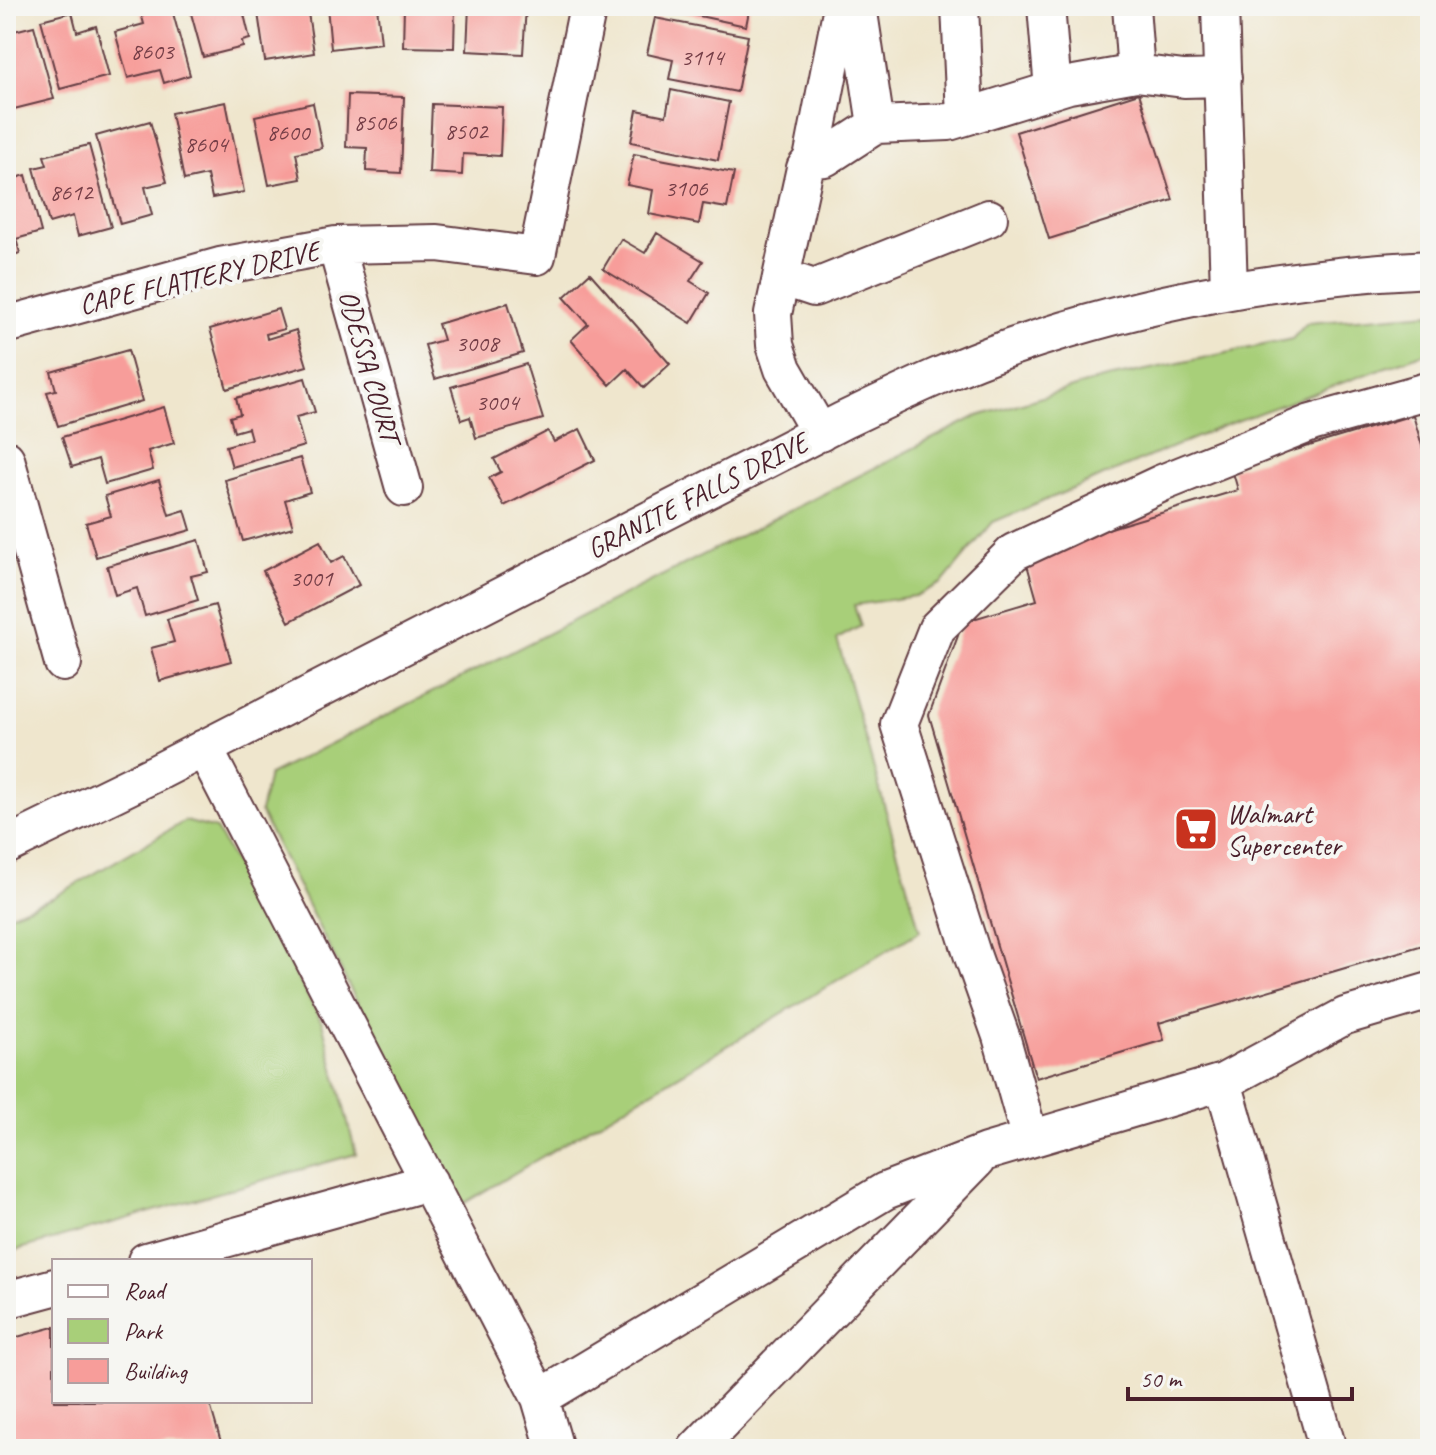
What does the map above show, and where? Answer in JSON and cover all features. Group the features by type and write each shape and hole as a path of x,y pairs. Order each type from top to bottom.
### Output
{"street":[{"name":"CAPE FLATTERY DRIVE","path":"6,325 220,266 336,245 437,243 537,256 588,6"},
{"path":"820,433 783,369 775,345 773,314 805,168 812,159 842,6"},
{"path":"858,6 876,125"},
{"path":"960,6 965,116"},
{"path":"1046,6 1053,90"},
{"path":"1131,6 1136,73"},
{"path":"1220,6 1229,290"},
{"path":"812,159 825,158 876,125 949,122 1053,90 1136,73 1184,79 1223,78"},
{"path":"781,277 814,288 989,218"},
{"name":"ODESSA COURT","path":"336,245 404,488"},
{"name":"GRANITE FALLS DRIVE","path":"6,846 922,383 1010,348 1100,319 1229,290 1343,274 1430,269"},
{"path":"1030,1139 1001,1036 899,724 937,628 1014,552 1162,483 1311,423 1430,390"},
{"path":"6,459 63,663"},
{"path":"204,748 540,1398 555,1449"},
{"path":"540,1398 885,1191 986,1152 1223,1082 1345,1016 1430,991"},
{"path":"1223,1082 1328,1449"},
{"path":"696,1449 986,1152"},
{"path":"153,1259 429,1182"},
{"path":"6,1300 52,1288"}],"green space":[{"path":"1430,313 1430,351 1223,426 993,522 942,583 915,596 854,605 861,626 837,639 920,931 461,1205 260,812 269,775 975,417 1099,380 1292,339 1307,323"},
{"path":"185,821 216,829 322,1022 356,1154 6,1253 6,916 52,898"}],"building":[{"path":"139,6 171,6 190,75 164,83 160,70 128,78 115,32 144,24"},
{"path":"189,6 242,6 250,39 242,41 243,47 203,57"},
{"path":"257,6 307,6 314,53 265,61"},
{"path":"327,6 377,6 381,43 331,49"},
{"path":"404,6 455,6 454,48 403,47"},
{"path":"469,6 526,6 523,54 467,51"},
{"path":"653,6 750,6 746,26"},
{"path":"72,12 77,32 96,26 109,76 60,89 41,20"},
{"path":"655,18 748,36 737,92 669,79 673,60 647,54"},
{"path":"34,26 54,99 6,111 6,33"},
{"path":"671,90 729,102 718,160 631,142 637,110 666,116"},
{"path":"1139,93 1173,200 1049,239 1016,132"},
{"path":"348,95 404,97 401,173 366,171 367,148 346,147"},
{"path":"226,102 244,192 212,198 207,175 184,180 171,113"},
{"path":"313,103 322,148 296,153 301,179 269,185 255,116"},
{"path":"432,104 502,107 500,156 463,154 462,175 429,173"},
{"path":"150,121 167,182 145,187 152,215 120,224 96,136"},
{"path":"89,145 111,227 78,236 73,216 49,223 34,168 47,165 44,156"},
{"path":"634,154 734,173 727,208 703,204 699,224 649,214 653,190 627,185"},
{"path":"26,175 41,232 16,239 20,253 6,257 6,181"},
{"path":"657,233 703,261 690,281 709,293 691,323 603,269 621,239 645,253"},
{"path":"590,273 670,364 644,388 627,369 610,385 571,340 588,324 564,297"},
{"path":"508,303 523,353 435,379 425,345 443,340 438,324"},
{"path":"278,309 284,329 266,334 267,339 296,330 307,366 227,389 210,329"},
{"path":"128,350 142,401 58,426 47,392 56,390 51,372"},
{"path":"526,364 543,419 476,438 470,417 461,420 451,387"},
{"path":"305,378 315,412 296,417 304,446 232,467 226,446 251,439 248,428 234,432 230,417 240,414 236,398"},
{"path":"164,407 174,443 148,451 153,470 105,484 98,459 72,467 62,437"},
{"name":"Walmart Supercenter","path":"1413,415 1430,473 1430,943 1159,1023 1164,1040 1036,1078 929,715 963,622 1037,600 1024,554 1238,490 1232,469"},
{"path":"580,429 595,460 504,506 489,478 501,472 494,459 548,431 554,442"},
{"path":"300,458 310,492 285,500 293,527 243,541 225,480"},
{"path":"159,480 169,515 185,510 191,530 96,557 86,523 111,516 105,496"},
{"path":"199,540 208,572 191,576 198,600 145,616 137,588 115,595 107,566"},
{"path":"320,541 331,563 344,556 359,585 289,622 263,571"},
{"path":"215,605 231,661 160,681 151,648 174,642 167,619"},
{"path":"52,1328 52,1403 210,1403 223,1449 6,1449 6,1340"}],"place":[{"name":"Walmart Supercenter","path":"1196,829"}]}
